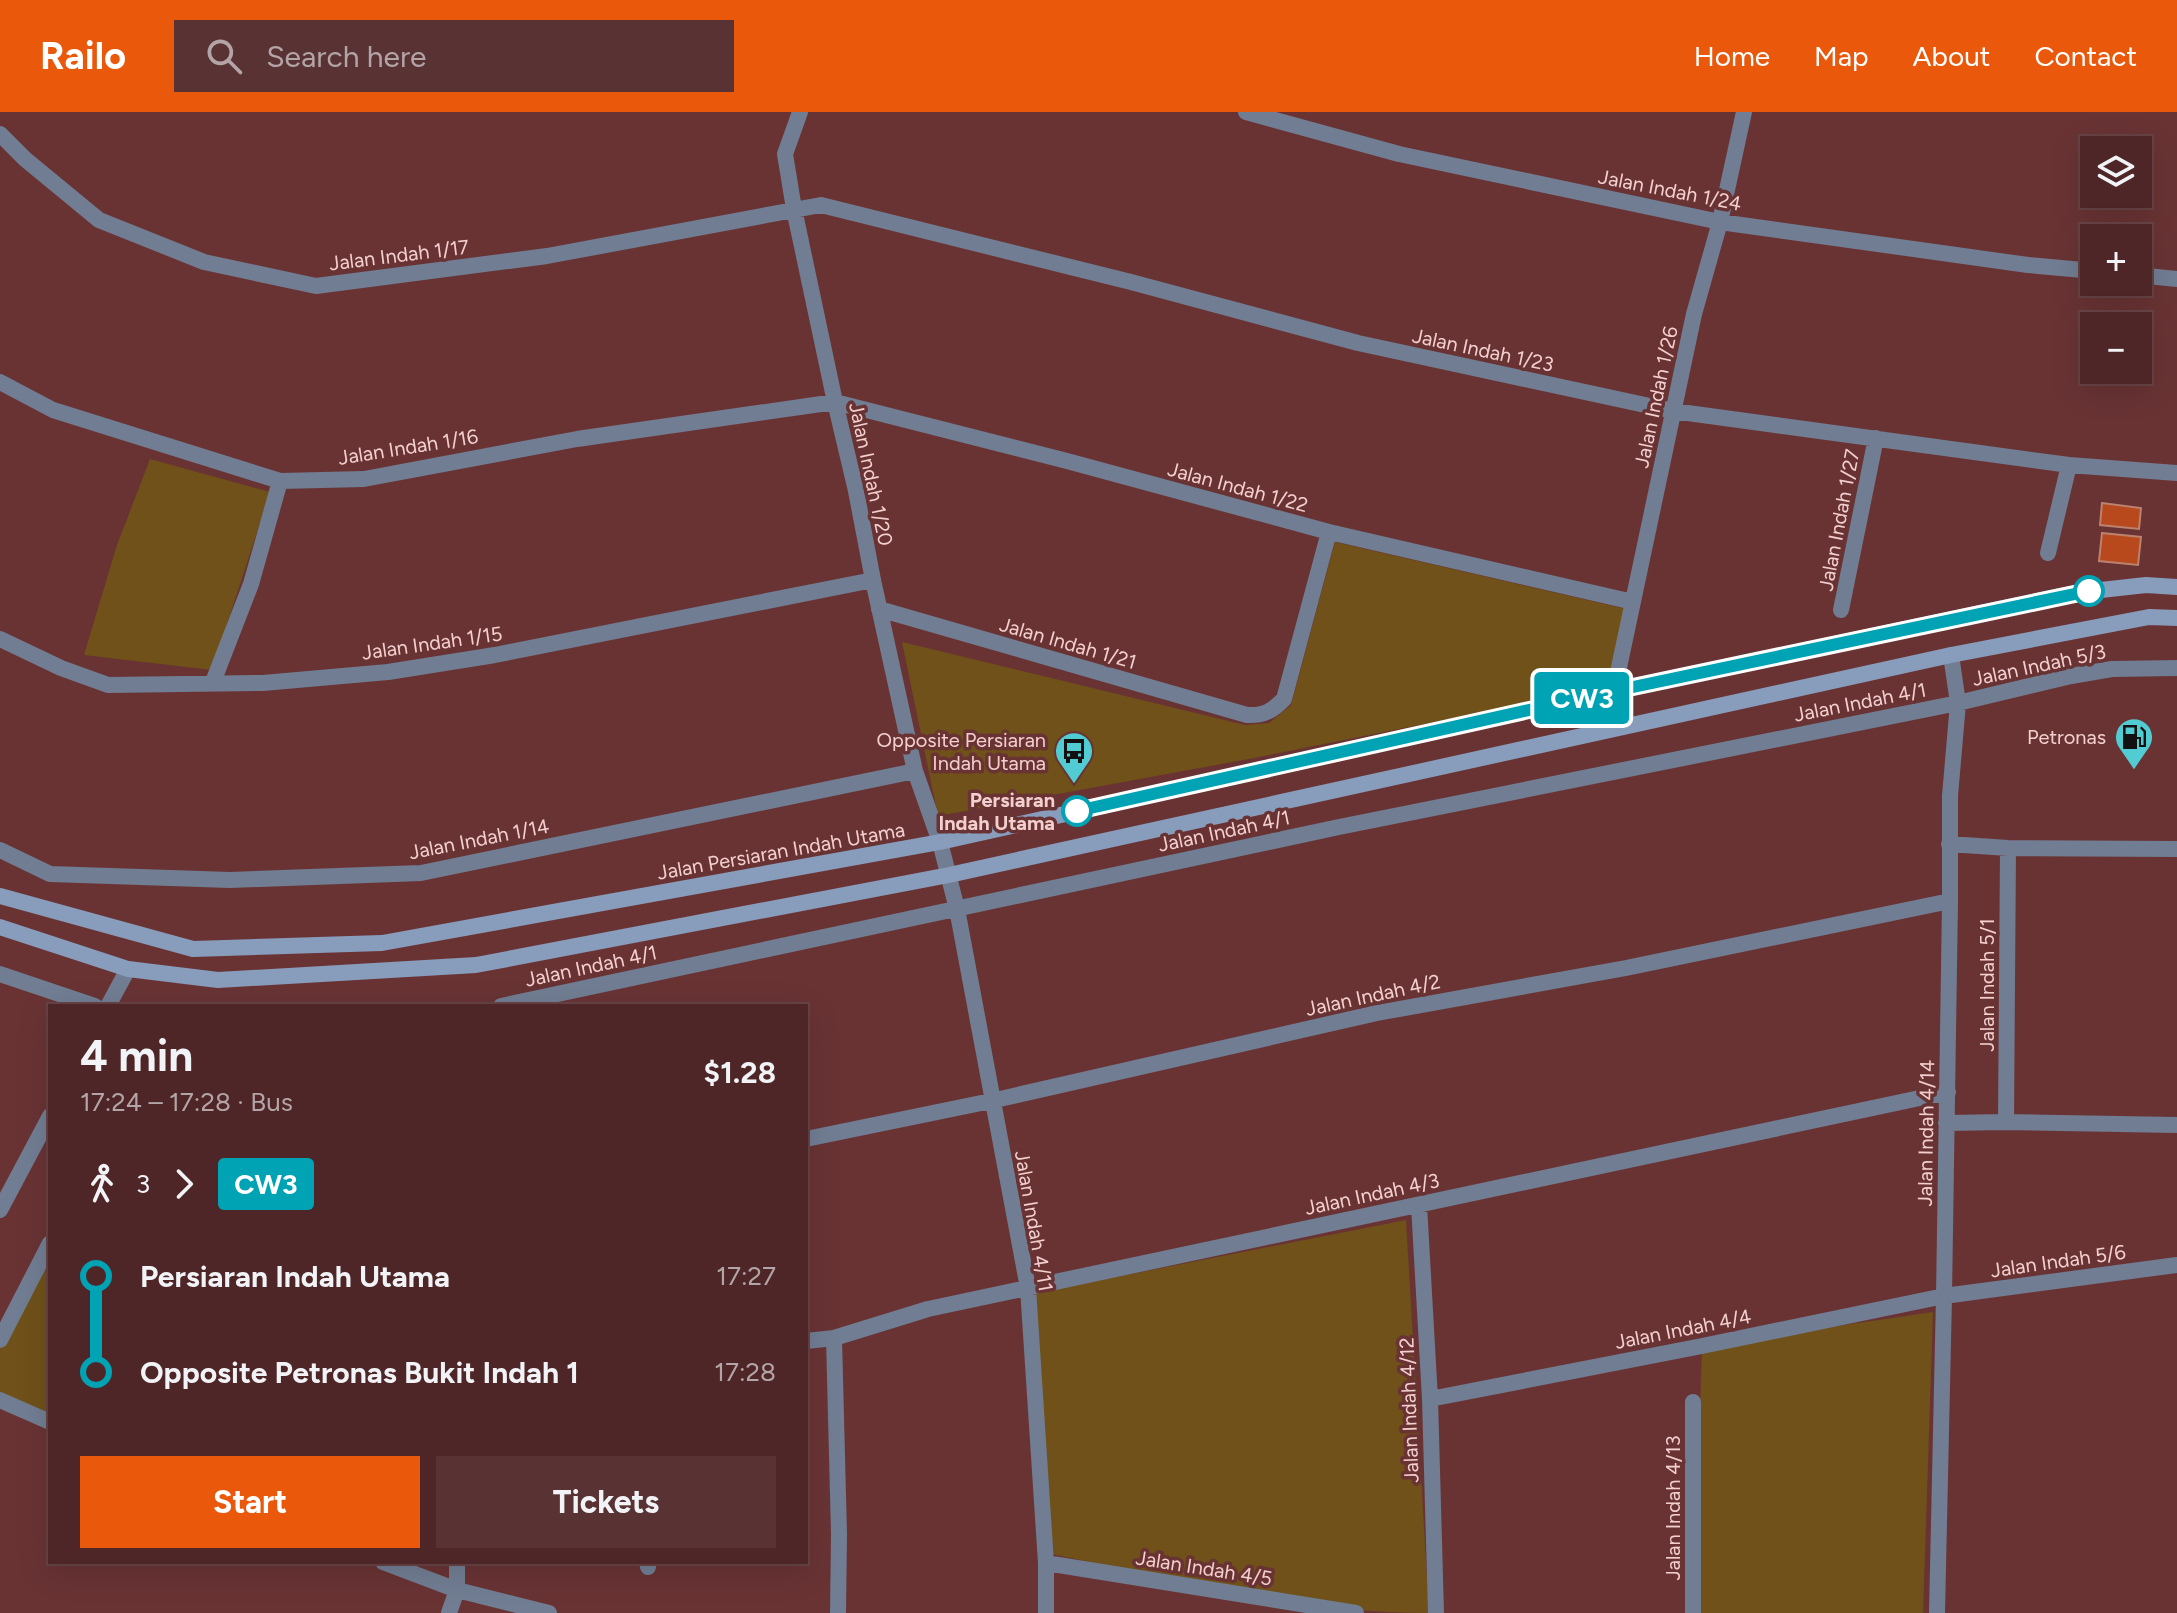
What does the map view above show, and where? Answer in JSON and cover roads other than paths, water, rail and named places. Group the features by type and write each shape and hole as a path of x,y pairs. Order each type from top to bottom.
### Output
{"main road":[{"name":"Jalan Persiaran Indah Utama","path":"0,896 193,949 382,943 940,842 1614,691 2074,593 2146,585 2177,587"},
{"path":"0,927 128,969 218,980 476,965 949,875 1951,655 2149,617 2177,618"}],"street":[{"name":"Jalan Indah 1/20","path":"800,112 785,154 794,209 915,771 940,842"},
{"name":"Jalan Indah 1/24","path":"1246,112 1399,154 1720,222 2080,270"},
{"name":"Jalan Indah 1/26","path":"1614,691 1694,314 1720,222 1744,112"},
{"name":"Jalan Indah 1/17","path":"0,134 25,159 99,220 204,262 316,286 547,256 794,209"},
{"name":"Jalan Indah 1/23","path":"794,209 821,205 1131,282 1358,343 1673,411 2069,465 2177,473"},
{"path":"2152,276 2177,279"},
{"name":"Jalan Indah 1/16","path":"0,382 53,410 280,481 364,479 577,439 835,402"},
{"name":"Jalan Indah 1/22","path":"835,402 1329,532 1633,602"},
{"name":"Jalan Indah 1/27","path":"1841,610 1876,438"},
{"path":"2048,553 2069,465"},
{"path":"213,682 251,584 280,481"},
{"name":"Jalan Indah 1/21","path":"879,609 1259,716 1272,711 1284,699 1329,532"},
{"name":"Jalan Indah 1/15","path":"0,639 61,668 108,685 263,683 388,672 495,655 873,580"},
{"name":"Jalan Indah 4/14","path":"1937,1613 1948,1092 1950,796 1958,703 1951,655"},
{"name":"Jalan Indah 5/3","path":"1958,703 2112,669 2177,668"},
{"name":"Jalan Indah 4/1","path":"510,1004 1354,824 1958,703"},
{"name":"Jalan Indah 1/14","path":"0,850 50,874 230,880 421,873 915,771"},
{"name":"Jalan Indah 4/11","path":"940,842 957,909 1028,1288 1046,1563 1046,1613"},
{"path":"1949,844 2008,848 2177,849"},
{"name":"Jalan Indah 5/1","path":"2006,1122 2008,848"},
{"name":"Jalan Indah 4/2","path":"808,1139 991,1101 1377,1013 1626,968 1950,901"},
{"path":"109,1004 128,969"},
{"path":"0,974 89,1004"},
{"name":"Jalan Indah 4/3","path":"808,1341 834,1338 928,1309 1948,1092"},
{"path":"0,1210 48,1120"},
{"path":"1946,1123 2177,1125"},
{"name":"Jalan Indah 4/12","path":"1419,1205 1430,1399 1436,1613"},
{"path":"0,1340 48,1247"},
{"name":"Jalan Indah 5/6","path":"1944,1296 2177,1265"},
{"name":"Jalan Indah 4/4","path":"1430,1399 1944,1296"},
{"path":"834,1338 838,1613"},
{"path":"0,1400 48,1421"},
{"name":"Jalan Indah 4/13","path":"1693,1402 1693,1613"},
{"name":"Jalan Indah 4/5","path":"1046,1563 1356,1613"},
{"path":"388,1564 457,1590 549,1613"},
{"path":"449,1613 457,1590 457,1564"}],"place":[{"name":"Petronas","path":"2134,771"},
{"name":"Opposite Persiaran Indah Utama","path":"1074,785"},
{"name":"Persiaran Indah Utama","path":"1077,811"}]}
